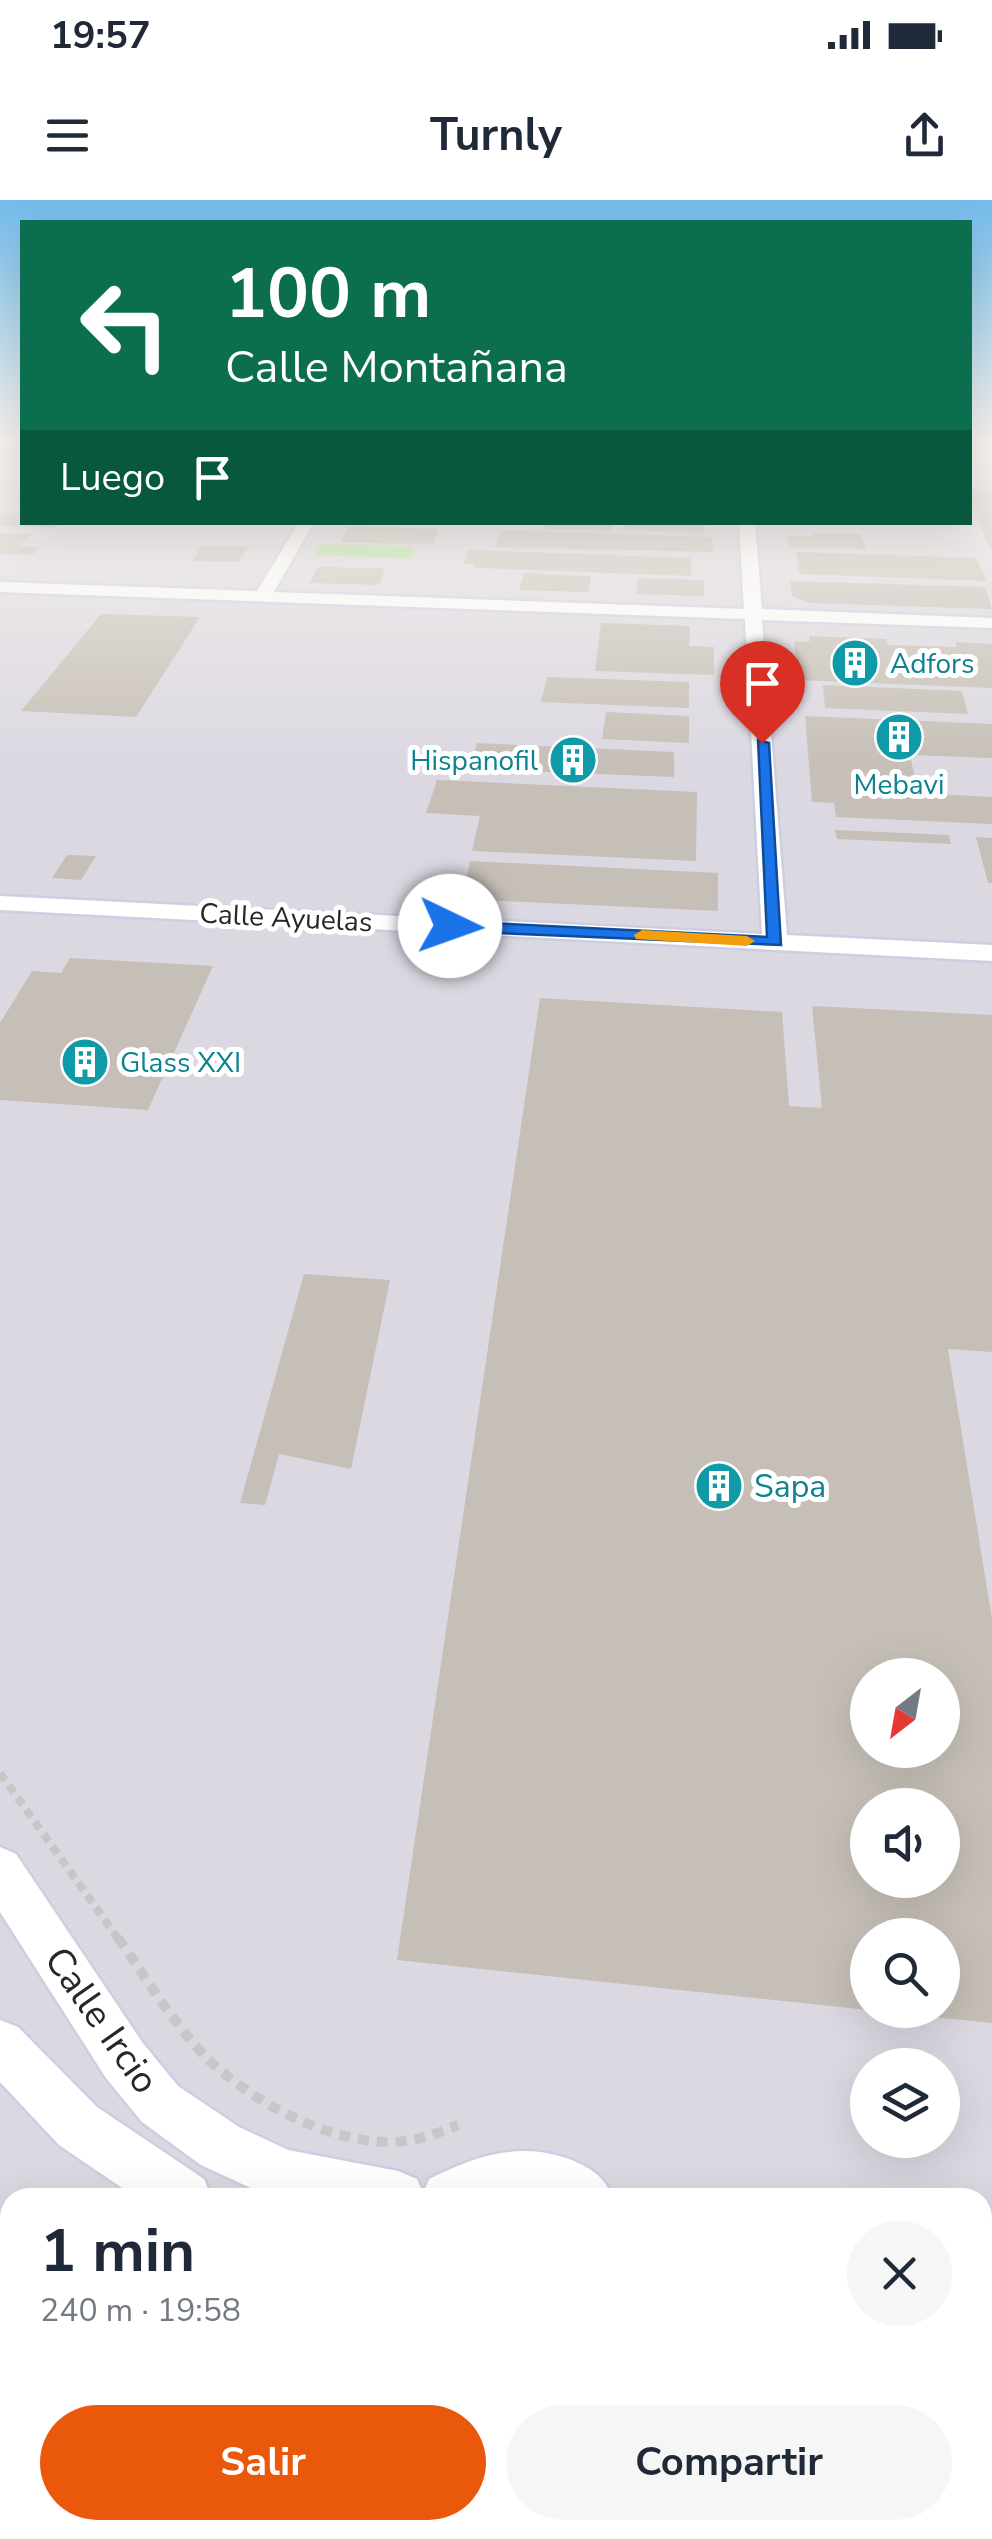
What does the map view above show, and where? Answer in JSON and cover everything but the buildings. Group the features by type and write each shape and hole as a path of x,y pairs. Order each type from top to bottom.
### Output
{"street":[{"path":"263,596 290,550"},
{"path":"749,550 775,942"},
{"path":"0,587 992,623"},
{"name":"Calle Ayuelas","path":"0,902 992,953"},
{"name":"Calle Ircio","path":"0,1870 124,2060 160,2104 220,2146 285,2176 347,2188"},
{"path":"0,2044 78,2126 170,2188"},
{"path":"466,2188 480,2180 529,2174 571,2188"}],"path":[{"path":"0,1773 190,2038 211,2064 234,2082 268,2108 307,2124 370,2141 396,2143 428,2138 458,2125"}],"shaded area":[{"path":"0,550 992,550 992,2188 0,2188"}],"green space":[{"path":"317,550 414,550 410,559 314,555"}],"slow traffic":[{"path":"642,935 747,941"}],"place":[{"name":"Adfors","path":"855,663"},
{"name":"Mebavi","path":"899,737"},
{"name":"Hispanofil","path":"573,760"},
{"name":"Glass XXI","path":"85,1062"},
{"name":"Sapa","path":"719,1486"}],"route":[{"path":"450,926 775,942 762,743"}]}
